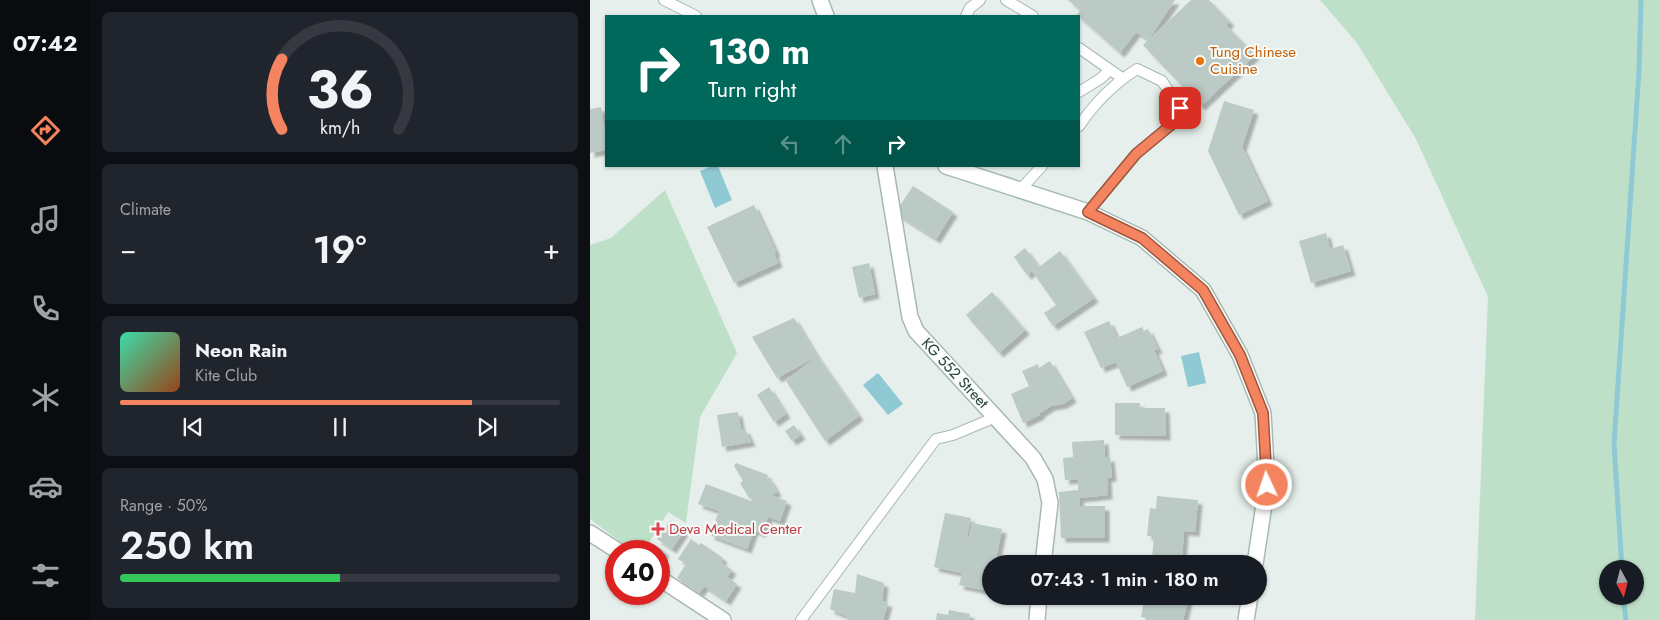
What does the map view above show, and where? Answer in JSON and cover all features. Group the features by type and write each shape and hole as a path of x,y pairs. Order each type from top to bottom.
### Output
{"street":[{"path":"820,0 826,15"},
{"name":"KG 552 Street","path":"885,167 910,317 916,332 1033,458 1045,479 1050,503 1044,555"},
{"path":"949,167 1088,212 1142,238 1203,290 1240,355 1263,413 1267,485 1256,555"},
{"path":"590,532 605,542"},
{"path":"670,585 723,620"},
{"path":"1037,620 1039,605"},
{"path":"1246,620 1248,605"}],"lane":[{"path":"664,0 694,15"},
{"path":"966,15 970,8 980,0"},
{"path":"1006,0 1031,15"},
{"path":"1080,49 1122,78"},
{"path":"1080,125 1122,78 1137,69 1162,81 1180,108 1177,120 1136,154 1088,212"},
{"path":"1080,91 1100,80 1110,70"},
{"path":"1020,190 1041,167"},
{"path":"801,620 936,439 953,435 996,417"}],"green space":[{"path":"1320,0 1659,0 1659,620 1475,620 1488,297 1416,139 1357,43"},
{"path":"665,190 737,353 700,417 686,523 668,512 651,540 618,540 590,519 590,245 611,238"}],"water":[{"path":"710,167 718,167 732,200 715,208 700,171"},
{"path":"1199,352 1206,383 1188,387 1181,356"},
{"path":"878,373 903,404 888,415 863,385"}],"building":[{"path":"1068,0 1175,0 1148,40 1136,32 1120,53 1080,18 1080,15 1077,15 1080,10"},
{"path":"1191,0 1209,0 1230,22 1226,25 1255,55 1201,106 1143,45"},
{"path":"1224,101 1254,110 1242,147 1268,201 1239,215 1208,151"},
{"path":"601,107 605,132 605,150 590,153 590,109"},
{"path":"913,186 953,212 936,239 895,213"},
{"path":"754,205 776,252 774,253 778,263 734,283 707,227"},
{"path":"1326,233 1330,249 1343,245 1351,271 1311,283 1299,241"},
{"path":"1025,248 1039,267 1060,251 1094,298 1053,326 1044,313 1056,305 1032,271 1027,275 1014,257"},
{"path":"869,263 875,294 859,298 852,267"},
{"path":"992,292 1025,330 999,353 966,315"},
{"path":"794,318 817,356 777,378 752,337"},
{"path":"1109,321 1117,338 1142,327 1144,331 1148,329 1158,349 1154,350 1163,371 1127,387 1116,362 1101,368 1084,332"},
{"path":"817,356 859,416 825,441 786,381"},
{"path":"1050,361 1072,398 1063,404 1051,406 1040,413 1040,415 1023,423 1011,394 1029,386 1022,371 1038,364 1039,368"},
{"path":"769,387 786,414 774,422 757,395"},
{"path":"1115,403 1140,403 1140,408 1165,408 1166,436 1115,435"},
{"path":"738,412 741,430 745,429 751,442 722,447 717,415"},
{"path":"794,425 801,435 792,441 785,431"},
{"path":"1104,440 1105,458 1110,457 1112,477 1107,478 1108,495 1079,498 1080,506 1105,506 1105,538 1061,538 1059,492 1078,490 1078,479 1065,480 1063,458 1073,457 1072,442"},
{"path":"736,463 768,475 766,479 769,478 777,492 771,495 787,501 780,521 768,517 761,533 754,530 747,549 710,535 719,511 698,504 706,484 754,502 754,500 749,498 740,483 743,481 734,466"},
{"path":"1157,496 1198,500 1195,532 1184,531 1182,555 1152,555 1154,536 1147,536 1150,508 1156,509"},
{"path":"945,513 971,518 967,537 969,538 972,523 1002,529 997,555 982,555 982,590 959,585 962,573 934,567"},
{"path":"670,521 684,531 672,549 670,548 670,540 657,539"},
{"path":"691,539 699,545 701,543 723,558 721,562 732,570 727,577 737,584 726,601 704,586 699,593 677,578 686,564 678,559"},
{"path":"857,574 884,583 882,601 888,603 883,620 848,620 846,616 830,609 834,589 855,593"},
{"path":"1143,605 1187,605 1183,620 1147,620 1147,618 1141,617"},
{"path":"949,610 970,614 969,620 936,620 937,613 948,615"}],"waterway":[{"path":"1621,560 1614,444 1639,71 1641,0"},
{"path":"1624,605 1626,620"}],"place":[{"name":"Tung Chinese Cuisine","path":"1200,61"},
{"name":"Deva Medical Center","path":"658,529"}],"route":[{"path":"1180,108 1177,120 1136,154 1088,212 1142,238 1203,290 1240,355 1263,413 1267,485"}]}
